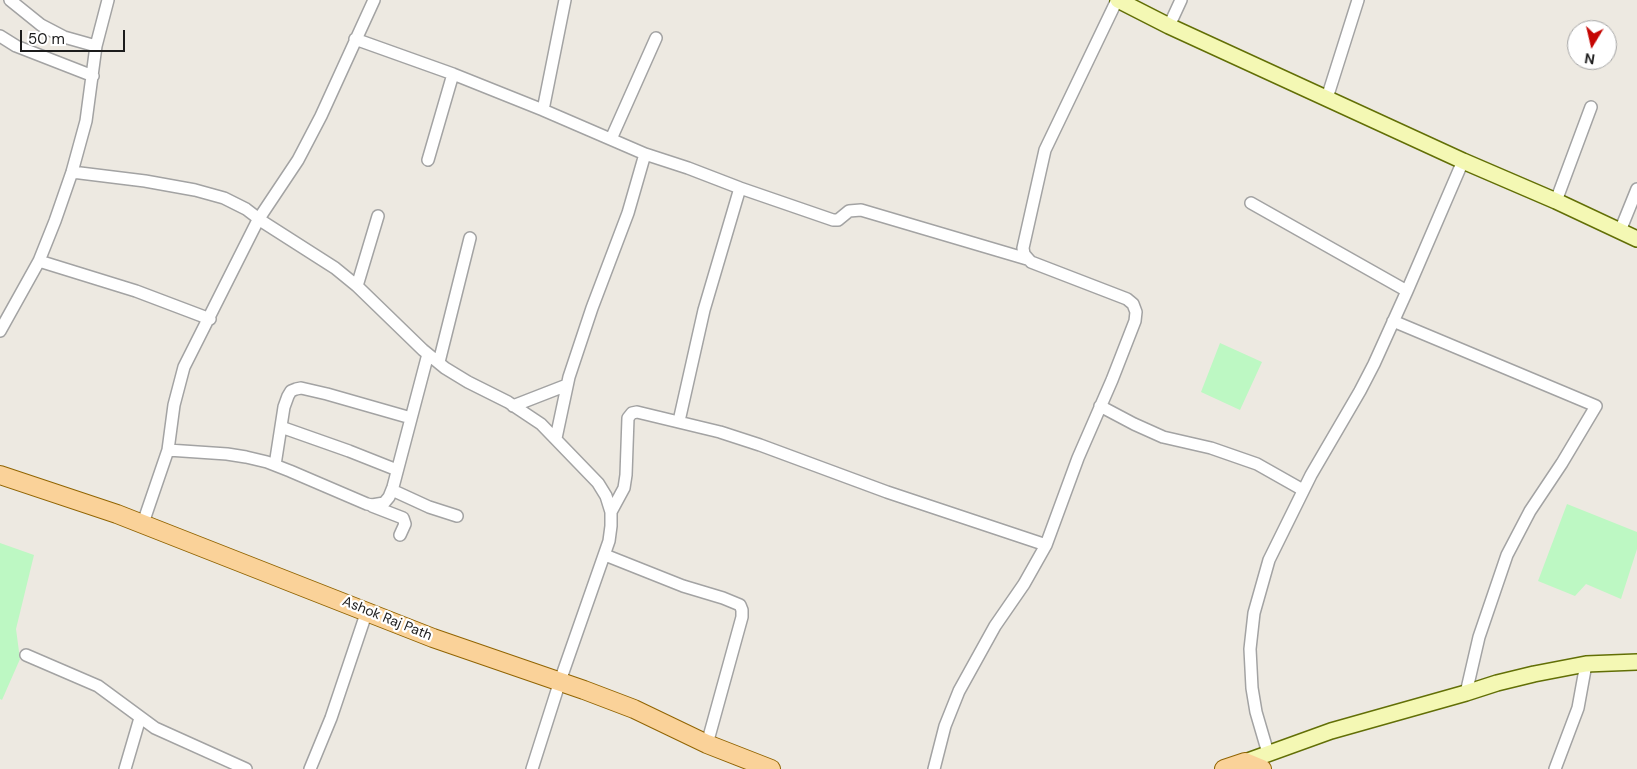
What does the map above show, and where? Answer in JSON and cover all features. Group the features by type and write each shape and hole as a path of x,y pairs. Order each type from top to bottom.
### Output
{"main road":[{"path":"1118,0 1169,26 1462,161 1556,201 1637,239"},
{"name":"Ashok Raj Path","path":"0,475 143,523 433,638 560,681 634,709 707,744 765,768"},
{"path":"1224,769 1245,762 1265,761 1331,731 1466,694 1497,683 1586,664 1637,662"}],"street":[{"path":"10,0 40,25 64,37 96,46"},
{"path":"0,332 39,261 72,172 82,137 93,76 96,46 108,0"},
{"path":"543,110 565,0"},
{"path":"1027,259 1023,248 1024,239 1045,150 1118,0"},
{"path":"1169,26 1181,0"},
{"path":"1327,98 1358,0"},
{"path":"143,523 168,450 174,405 184,367 259,219 298,160 321,116 371,1"},
{"path":"0,36 16,46 93,76"},
{"path":"611,139 656,38"},
{"path":"355,39 453,74 645,154 833,220 838,220 849,211 861,210 1027,259 1038,265 1119,294 1133,304 1136,312 1135,321 1078,458 1046,545 1024,584 994,626 959,690 945,726 934,769"},
{"path":"428,160 453,74"},
{"path":"1556,201 1590,107"},
{"path":"556,438 567,385 592,308 628,213 645,154"},
{"path":"1265,761 1262,734 1252,688 1250,649 1254,613 1269,560 1303,490 1360,391 1407,291 1462,161"},
{"path":"72,172 145,181 213,194 234,202 310,250 357,286 428,354 439,362 468,382 514,406 541,424 598,483 606,496 611,512 611,526 605,555 560,681 532,769"},
{"path":"679,421 704,310 740,188"},
{"path":"1620,231 1637,189"},
{"path":"1251,203 1407,291"},
{"path":"357,286 378,216"},
{"path":"439,362 470,238"},
{"path":"39,261 136,291 210,319"},
{"path":"1393,321 1596,406 1562,463 1530,510 1507,555 1479,636 1466,694"},
{"path":"372,505 384,503 392,490 428,354"},
{"path":"514,406 567,385"},
{"path":"276,466 281,427 288,396 291,391 301,388 411,418"},
{"path":"1100,406 1149,432 1184,443 1211,448 1257,464 1303,490"},
{"path":"611,512 624,488 628,418 632,413 637,412 679,421 760,444 887,492 1046,545"},
{"path":"281,427 397,470"},
{"path":"168,450 246,456 276,466 403,518 405,524 400,535"},
{"path":"392,490 458,516"},
{"path":"605,555 683,586 740,605 742,617 707,744"},
{"path":"310,769 331,718 367,611"},
{"path":"26,655 98,686 155,728 246,769"},
{"path":"1555,769 1578,708 1586,664"},
{"path":"125,769 140,718"}],"green space":[{"path":"1220,343 1262,362 1240,410 1201,392"},
{"path":"1567,504 1637,532 1637,549 1621,599 1586,584 1575,596 1538,581"},
{"path":"0,543 34,555 16,629 20,659 2,700 0,699"}]}
